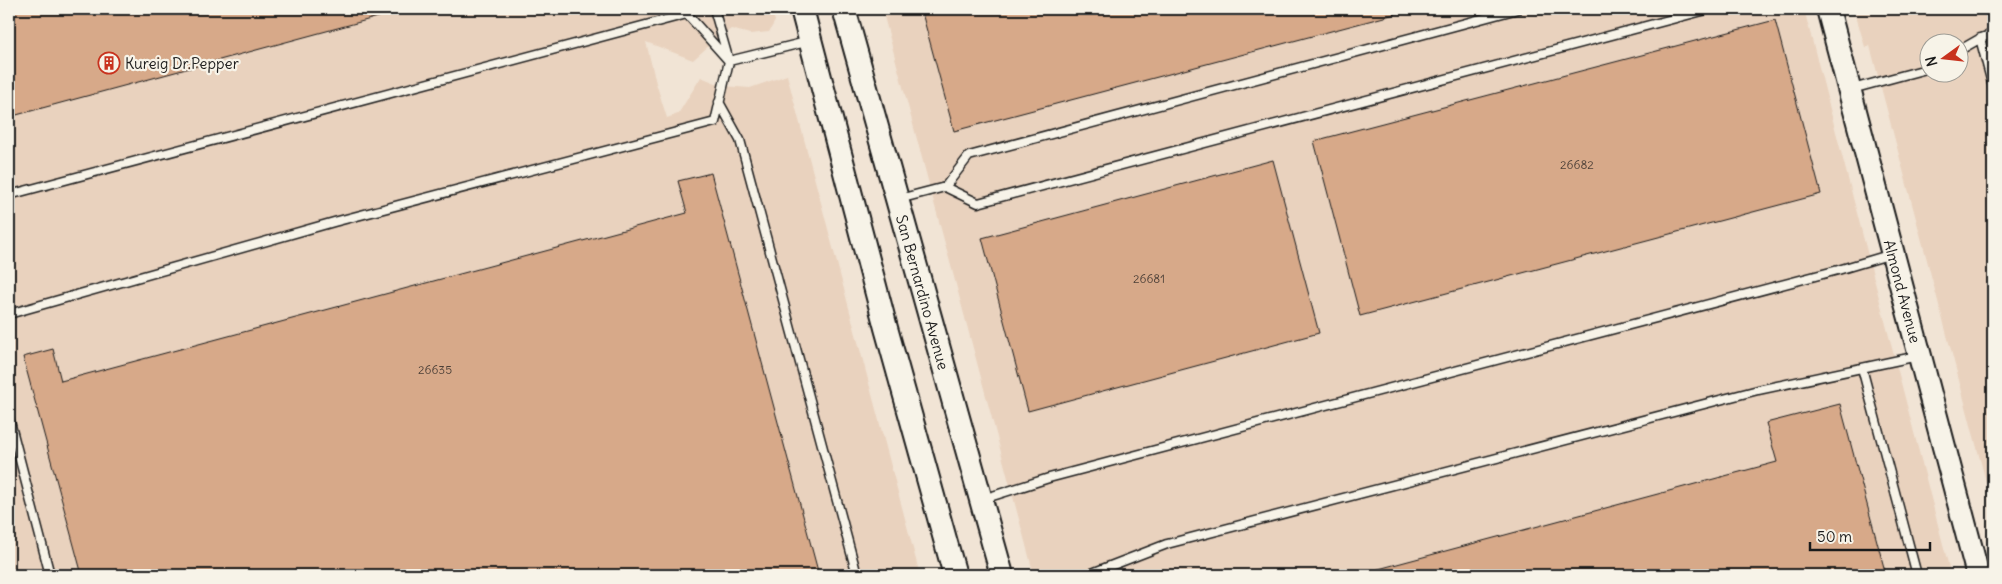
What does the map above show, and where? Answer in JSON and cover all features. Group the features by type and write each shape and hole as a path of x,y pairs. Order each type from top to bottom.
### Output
{"main road":[{"path":"802,9 886,328 955,575"},
{"name":"San Bernardino Avenue","path":"844,9 1002,575"},
{"name":"Almond Avenue","path":"1828,9 1978,575"}],"lane":[{"path":"9,314 334,222 715,122 729,62 714,9"},
{"path":"898,200 945,187 969,156 1518,9"},
{"path":"945,187 978,203 1710,9"},
{"path":"9,195 687,14 729,62"},
{"path":"1970,44 1980,38 1993,34"},
{"path":"1980,38 1993,87"},
{"path":"729,62 810,40"},
{"path":"1850,90 1920,71"},
{"path":"719,102 740,140 857,575"},
{"path":"981,499 1058,476 1893,254"},
{"path":"1087,575 1167,544 1758,390 1920,356"},
{"path":"1862,368 1917,575"},
{"path":"9,418 50,575"}],"shaded area":[{"path":"9,9 771,9 775,21 769,32 750,34 731,29 693,60 646,42 656,83 667,118 678,114 701,77 723,86 750,88 787,75 920,575 9,575"},
{"path":"882,9 1804,9 1951,575 1034,575"},
{"path":"1854,9 1993,9 1993,508 1870,46 1865,47"}],"building":[{"name":"Kureig Dr.Pepper","path":"9,9 393,9 393,13 9,117"},
{"path":"921,9 1398,9 1399,13 954,131"},
{"path":"1775,20 1821,194 1360,316 1314,141"},
{"path":"1273,160 1319,333 1028,411 982,238"},
{"path":"711,173 819,575 82,575 23,357 53,349 61,381 687,213 678,181"},
{"path":"1840,404 1886,575 1371,575 1371,571 1777,462 1766,423"}],"place":[{"name":"Kureig Dr.Pepper","path":"109,63"}]}
